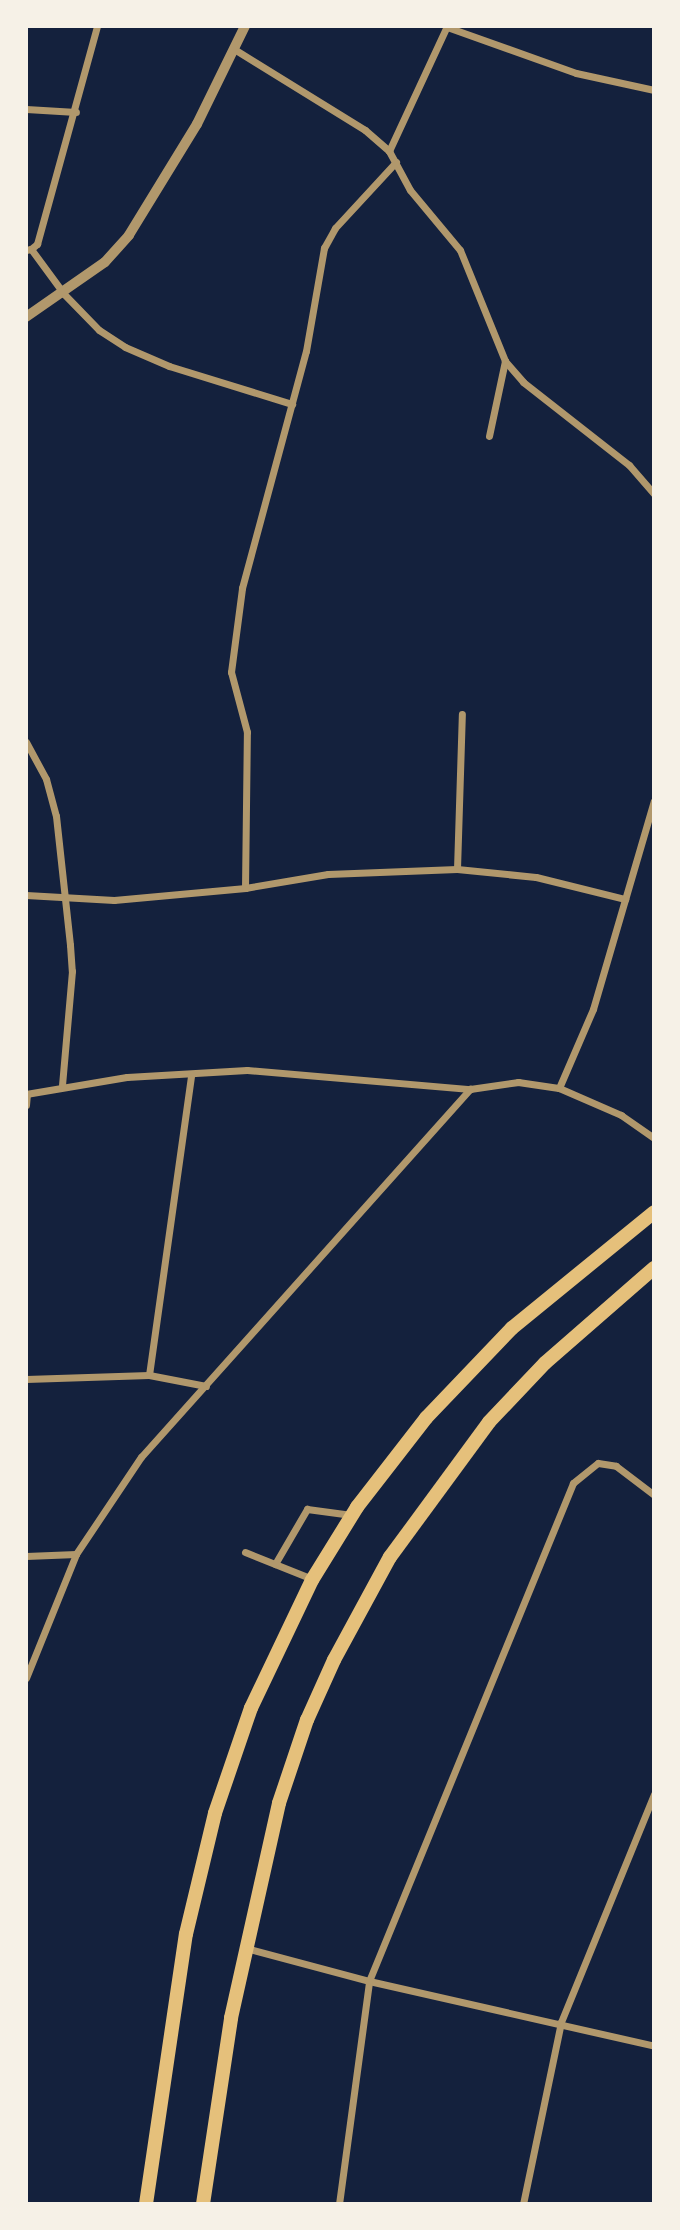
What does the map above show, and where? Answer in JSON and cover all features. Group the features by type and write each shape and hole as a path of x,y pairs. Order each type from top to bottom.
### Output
{"highway":[{"path":"146,2204 184,1947 215,1813 251,1708 312,1580 352,1515 425,1418 512,1328 654,1212"},
{"path":"203,2204 245,1948 279,1803 299,1742 334,1660 390,1557 489,1422 545,1363 654,1268"}],"street":[{"path":"97,26 76,112 37,244 29,249 64,294 99,330 125,347 169,366 292,404"},
{"path":"26,317 64,294 105,262 129,236 197,124 245,26"},
{"path":"389,151 447,27 576,73 654,90"},
{"path":"234,49 365,130 389,151 410,190 460,250 505,361 523,382 629,465 652,488"},
{"path":"26,108 76,112"},
{"path":"245,888 247,732 231,672 232,635 292,404 324,248 335,228 396,162"},
{"path":"489,436 505,361"},
{"path":"457,869 462,714"},
{"path":"26,742 46,779 56,816 62,897 72,971 62,1085"},
{"path":"559,1088 593,1009 654,801"},
{"path":"26,895 114,900 245,888 328,874 457,869 536,877 625,899"},
{"path":"26,1105 27,1094 62,1085 247,1070 470,1089 518,1082 559,1088 621,1115 654,1138"},
{"path":"149,1375 191,1075"},
{"path":"26,1678 76,1554 141,1457 470,1089"},
{"path":"26,1379 149,1375 205,1386"},
{"path":"339,2204 369,1981 573,1483 598,1463 616,1466 654,1495"},
{"path":"275,1564 307,1509 352,1515"},
{"path":"245,1552 312,1580"},
{"path":"26,1556 76,1554"},
{"path":"523,2204 561,2022 654,1794"},
{"path":"245,1948 369,1981 561,2022 654,2046"}]}
